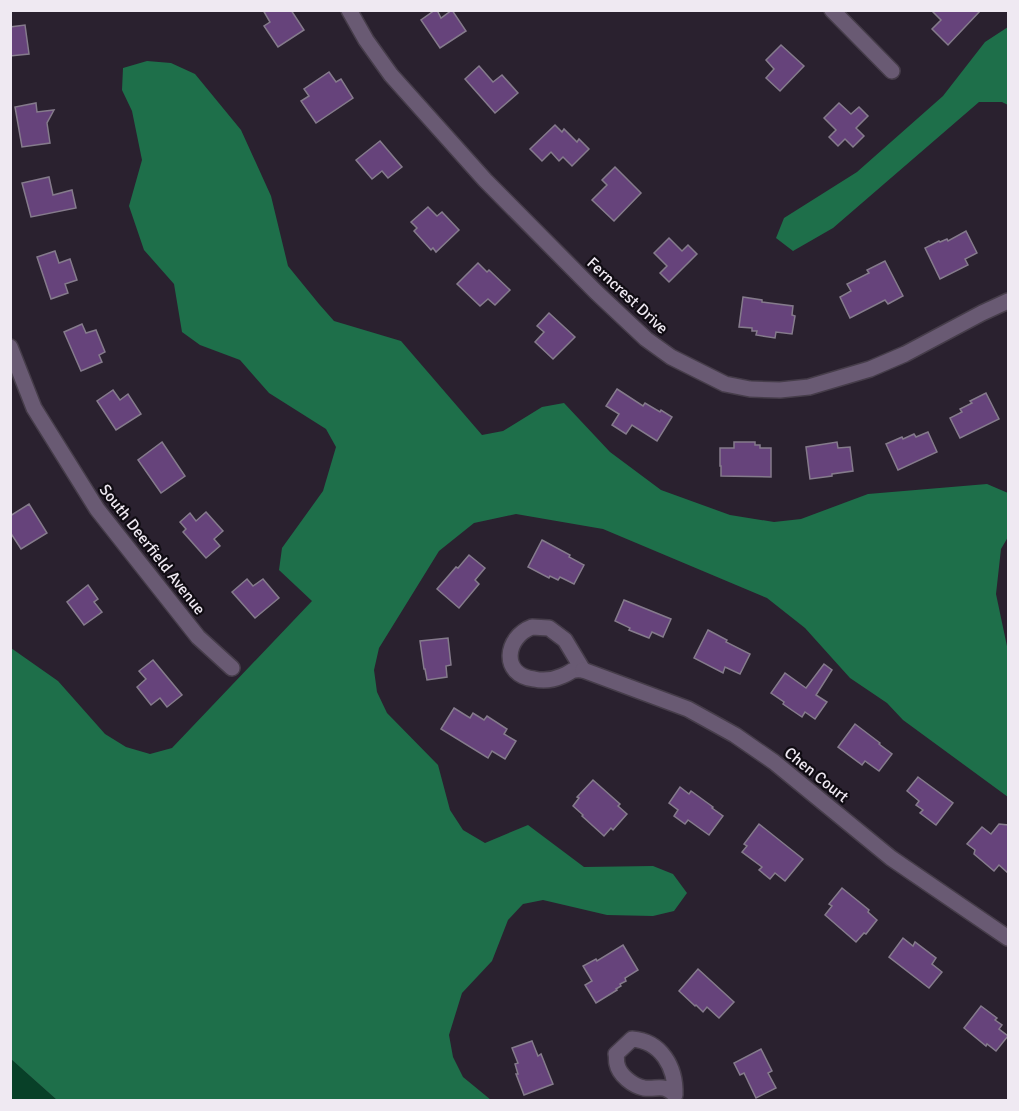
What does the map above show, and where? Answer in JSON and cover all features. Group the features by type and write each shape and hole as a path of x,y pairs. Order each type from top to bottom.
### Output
{"street":[{"name":"Ferncrest Drive","path":"349,10 366,40 391,75 485,180 596,292 646,339 671,357 725,384 750,389 780,390 809,387 870,369 1008,302"},
{"path":"832,10 892,72"},
{"name":"South Deerfield Avenue","path":"10,347 34,408 97,509 198,637 232,668"},
{"path":"532,627 549,628 565,640 583,670 573,669 562,676 546,680 531,679 520,675 510,662 510,651 524,630 532,627"},
{"name":"Chen Court","path":"583,670 688,709 735,735 774,762 891,858 1008,938"}],"green space":[{"path":"1008,27 1008,105 1002,102 979,102 833,228 793,251 776,238 784,218 857,172 943,96 985,42"},
{"path":"147,61 171,63 195,74 241,130 271,196 288,266 334,321 401,341 482,435 503,431 542,407 564,403 610,452 661,490 730,515 774,522 801,519 868,494 987,484 1008,493 1008,537 1001,549 996,594 1008,651 1008,797 903,720 887,703 850,678 805,628 767,598 603,529 516,514 474,523 439,551 379,648 374,670 377,692 387,713 438,765 450,810 463,830 485,843 528,825 584,867 653,866 673,874 687,893 674,911 653,916 607,915 543,900 523,904 508,920 492,961 462,993 449,1035 453,1057 463,1077 491,1100 57,1100 11,1059 11,648 58,681 105,734 126,747 150,754 172,748 312,601 279,570 282,548 323,491 336,447 326,429 269,393 240,360 200,345 182,332 174,284 144,250 129,206 142,160 132,111 122,90 123,68"},
{"path":"11,1059 57,1100 11,1100"}],"building":[{"path":"263,10 291,10 304,30 278,47 264,26 270,22"},
{"path":"435,10 441,18 452,10 466,31 440,48 421,20"},
{"path":"931,10 981,10 948,45 932,29 941,20"},
{"path":"25,25 29,54 10,56 10,27"},
{"path":"781,45 804,66 780,91 766,78 774,69 766,60"},
{"path":"479,66 493,82 502,75 518,93 495,113 465,79"},
{"path":"329,72 336,82 341,79 353,98 316,123 301,101 309,96 304,89"},
{"path":"36,103 37,112 54,110 47,123 50,143 22,147 15,107"},
{"path":"839,103 851,114 859,107 868,116 856,128 864,136 853,147 845,139 838,146 829,137 836,130 824,118"},
{"path":"555,125 562,132 564,129 577,142 579,139 589,149 572,166 563,157 559,161 551,152 542,161 530,149"},
{"path":"380,141 402,167 388,178 382,171 372,179 356,160"},
{"path":"615,167 641,193 614,221 592,200 607,185 602,180"},
{"path":"49,177 53,195 72,190 76,208 31,217 22,183"},
{"path":"428,207 437,216 442,212 459,230 436,252 433,248 431,250 414,231 417,228 411,222"},
{"path":"966,231 977,253 965,259 968,265 940,279 925,248 939,241 947,239 948,241"},
{"path":"669,238 682,251 688,245 697,254 669,282 660,273 667,266 654,253"},
{"path":"55,251 59,263 70,259 77,280 65,284 68,293 51,299 37,257"},
{"path":"885,261 903,296 888,304 885,300 850,318 840,297 851,291 847,284 869,273 867,270"},
{"path":"478,263 510,290 495,305 488,299 480,306 457,284"},
{"path":"743,297 793,306 792,315 795,316 792,334 776,332 775,338 756,335 757,331 752,331 752,328 739,327"},
{"path":"549,313 575,337 553,359 535,342 544,332 537,326"},
{"path":"82,324 86,333 96,330 105,352 99,355 102,362 81,371 64,332"},
{"path":"617,389 643,406 645,403 672,417 657,441 632,425 626,434 612,425 619,414 606,406"},
{"path":"113,390 120,400 128,394 141,414 116,430 97,401"},
{"path":"986,393 999,419 960,438 950,418 962,412 960,409 972,403 970,401"},
{"path":"928,432 937,452 898,470 886,444 902,437 903,439 914,434 916,437"},
{"path":"162,442 185,476 161,493 138,460"},
{"path":"734,442 755,442 755,445 760,445 760,448 771,448 771,477 721,476 720,448 734,448"},
{"path":"837,442 838,448 850,447 853,471 810,479 806,447"},
{"path":"29,504 47,533 21,549 10,532 10,516"},
{"path":"206,512 223,531 214,539 220,546 206,558 183,532 186,529 180,522 190,513 196,521"},
{"path":"542,540 584,565 574,584 560,577 558,580 550,576 549,578 528,567"},
{"path":"469,555 485,568 475,580 479,584 459,608 437,589"},
{"path":"247,579 253,586 263,579 279,598 255,618 232,592"},
{"path":"88,585 98,599 94,602 102,612 84,625 67,602"},
{"path":"624,600 671,619 663,637 652,632 649,638 615,621"},
{"path":"708,630 750,654 740,674 725,667 723,673 694,658"},
{"path":"448,638 451,665 446,666 447,677 427,680 420,641"},
{"path":"153,660 182,695 167,707 160,698 151,705 137,687 146,679 139,671"},
{"path":"824,664 832,670 816,695 827,702 815,719 805,712 802,717 771,693 785,673 806,688"},
{"path":"454,708 470,718 473,713 484,720 487,716 507,729 504,734 516,741 505,759 492,751 488,758 441,729"},
{"path":"855,724 892,754 879,771 865,761 862,765 838,747"},
{"path":"918,777 953,803 936,825 920,813 923,810 916,805 919,801 907,791"},
{"path":"593,780 620,804 618,806 627,814 613,830 611,828 604,836 573,806 579,798 577,797"},
{"path":"680,787 689,794 691,791 723,816 709,835 688,820 685,824 674,816 678,810 669,803"},
{"path":"759,824 803,859 785,881 775,873 770,879 759,870 762,867 742,852 747,846 744,844"},
{"path":"999,824 1008,825 1008,873 999,865 994,871 974,854 975,850 967,844 982,827 991,834"},
{"path":"842,888 869,910 868,912 877,920 856,942 825,915 832,906 829,904"},
{"path":"903,938 913,946 915,942 936,958 932,964 942,972 929,988 889,957"},
{"path":"623,945 638,970 625,978 626,981 620,984 617,990 596,1003 585,985 592,981 583,966 596,959 597,961"},
{"path":"698,969 734,1002 719,1018 707,1007 703,1012 679,991"},
{"path":"981,1006 997,1018 995,1020 1002,1025 999,1029 1008,1036 996,1051 964,1028"},
{"path":"532,1041 538,1056 541,1054 553,1084 524,1095 516,1074 518,1074 515,1064 518,1063 512,1048"},
{"path":"761,1049 772,1071 768,1073 776,1088 756,1098 744,1073 740,1075 734,1063"}]}
